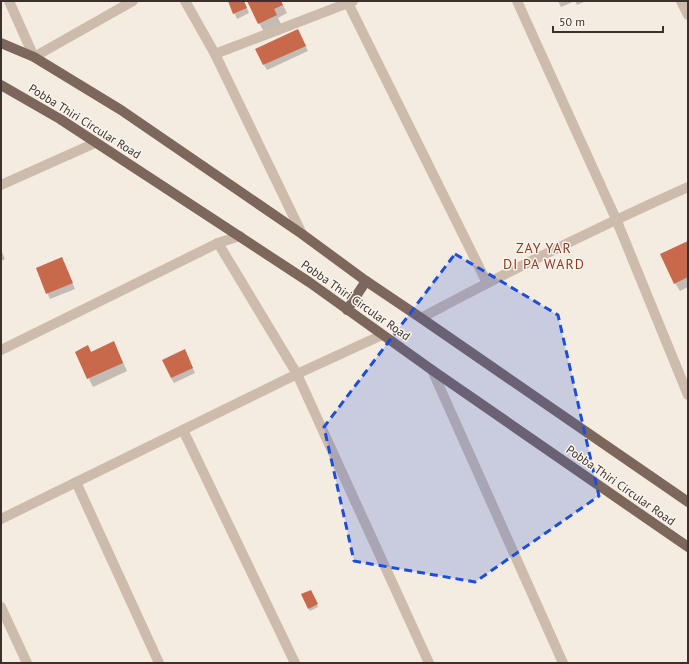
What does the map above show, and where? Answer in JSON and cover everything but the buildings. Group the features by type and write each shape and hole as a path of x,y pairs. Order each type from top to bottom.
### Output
{"main road":[{"name":"Pobba Thiri Circular Road","path":"1,43 34,57 121,110 302,234 366,281 688,502"},
{"name":"Pobba Thiri Circular Road","path":"1,85 60,119 309,282 432,370 688,547"},
{"path":"347,310 366,281"}],"street":[{"path":"9,1 34,57 133,1"},
{"path":"185,1 215,54 302,234"},
{"path":"517,1 616,219 688,395"},
{"path":"681,1 688,15"},
{"path":"215,54 349,2 487,283"},
{"path":"1,184 95,142"},
{"path":"421,318 487,283 616,219 688,187"},
{"path":"1,350 218,243 240,236"},
{"path":"218,243 297,374 429,663"},
{"path":"1,519 297,374 382,335"},
{"path":"432,370 563,663"},
{"path":"183,430 296,663"},
{"path":"76,482 159,663"},
{"path":"1,607 24,662"}],"highlighted area":[{"path":"455,254 558,315 599,496 475,582 354,561 324,427"}],"district":[{"name":"ZAY YAR DI PA WARD","path":"544,256"}]}
